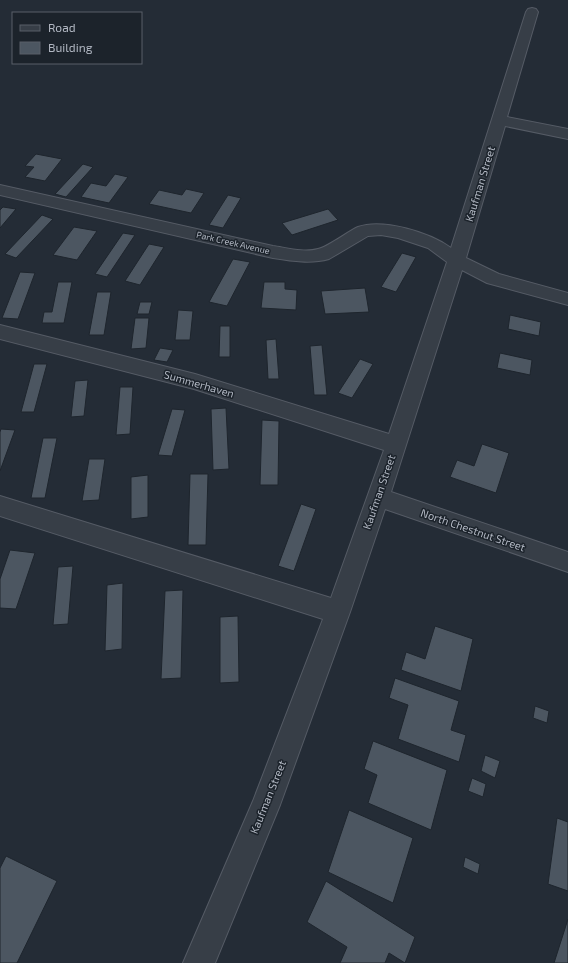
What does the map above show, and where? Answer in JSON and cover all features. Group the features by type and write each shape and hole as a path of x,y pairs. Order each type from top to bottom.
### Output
{"street":[{"name":"Kaufman Street","path":"199,963 266,805 338,612 396,445 456,260 532,12"},
{"path":"499,120 568,134"},
{"name":"Park Creek Avenue","path":"0,190 273,252 294,255 323,255 365,231 381,230 400,233 434,244 456,260 493,279 568,299"},
{"name":"Summerhaven","path":"0,332 195,382 396,445"},
{"name":"North Chestnut Street","path":"378,497 568,562"},
{"path":"0,506 338,612"}],"building":[{"path":"36,154 62,159 45,181 25,177 34,167 25,166"},
{"path":"83,164 93,167 66,197 55,194"},
{"path":"115,174 128,177 109,203 81,197 91,183 106,186"},
{"path":"186,189 204,193 191,213 149,204 159,190 182,195"},
{"path":"228,195 241,198 223,228 209,225"},
{"path":"3,207 16,209 0,228 0,210"},
{"path":"328,209 338,220 292,235 282,223"},
{"path":"42,215 53,219 16,258 5,254"},
{"path":"74,227 97,231 77,260 53,255"},
{"path":"123,233 135,235 107,277 95,274"},
{"path":"149,244 164,247 140,285 125,281"},
{"path":"402,253 416,257 396,292 381,287"},
{"path":"233,259 250,262 227,306 209,302"},
{"path":"20,272 35,273 18,319 2,318"},
{"path":"58,282 72,282 64,323 42,323 44,312 52,312"},
{"path":"264,282 285,282 285,289 297,290 296,310 261,308"},
{"path":"365,288 369,312 325,314 321,291"},
{"path":"97,292 111,292 104,335 89,335"},
{"path":"140,302 152,302 149,314 137,314"},
{"path":"178,310 193,311 190,340 175,340"},
{"path":"510,315 541,322 539,336 508,329"},
{"path":"135,318 149,318 146,348 131,349"},
{"path":"220,326 230,326 230,357 219,357"},
{"path":"276,339 279,379 268,379 266,340"},
{"path":"322,345 327,395 314,395 310,346"},
{"path":"160,348 173,350 167,362 154,360"},
{"path":"500,353 532,360 530,375 497,368"},
{"path":"360,359 373,364 352,398 338,393"},
{"path":"34,364 47,364 34,412 21,412"},
{"path":"88,380 84,416 71,417 75,381"},
{"path":"120,387 133,387 130,434 116,435"},
{"path":"226,408 229,469 213,470 211,409"},
{"path":"172,409 185,410 172,456 158,455"},
{"path":"262,420 279,421 278,485 260,485"},
{"path":"1,429 15,430 0,471 0,432"},
{"path":"43,438 57,438 45,498 31,498"},
{"path":"482,444 509,453 496,493 450,477 457,460 474,466"},
{"path":"89,459 105,459 99,500 82,501"},
{"path":"190,474 208,474 206,545 188,545"},
{"path":"148,475 148,517 131,519 131,477"},
{"path":"301,504 316,509 294,571 278,566"},
{"path":"10,550 35,553 16,609 0,608 0,579"},
{"path":"73,566 68,624 53,625 58,567"},
{"path":"123,583 122,649 105,651 107,585"},
{"path":"183,590 181,678 161,679 165,591"},
{"path":"238,616 239,682 220,683 220,617"},
{"path":"435,626 473,639 461,691 401,670 406,652 425,659"},
{"path":"395,678 459,701 451,730 466,735 459,762 398,739 408,705 389,698"},
{"path":"535,706 549,711 547,723 533,718"},
{"path":"373,741 447,770 431,830 368,803 377,775 364,769"},
{"path":"485,755 500,761 495,778 481,771"},
{"path":"472,778 486,784 483,797 468,791"},
{"path":"349,810 413,838 393,903 328,872"},
{"path":"557,818 568,822 568,891 548,884"},
{"path":"6,856 57,881 17,963 0,963 0,868"},
{"path":"465,857 480,864 478,874 463,867"},
{"path":"326,881 415,937 405,963 389,953 385,963 340,963 347,947 307,922"},
{"path":"568,919 568,963 554,963"}]}
